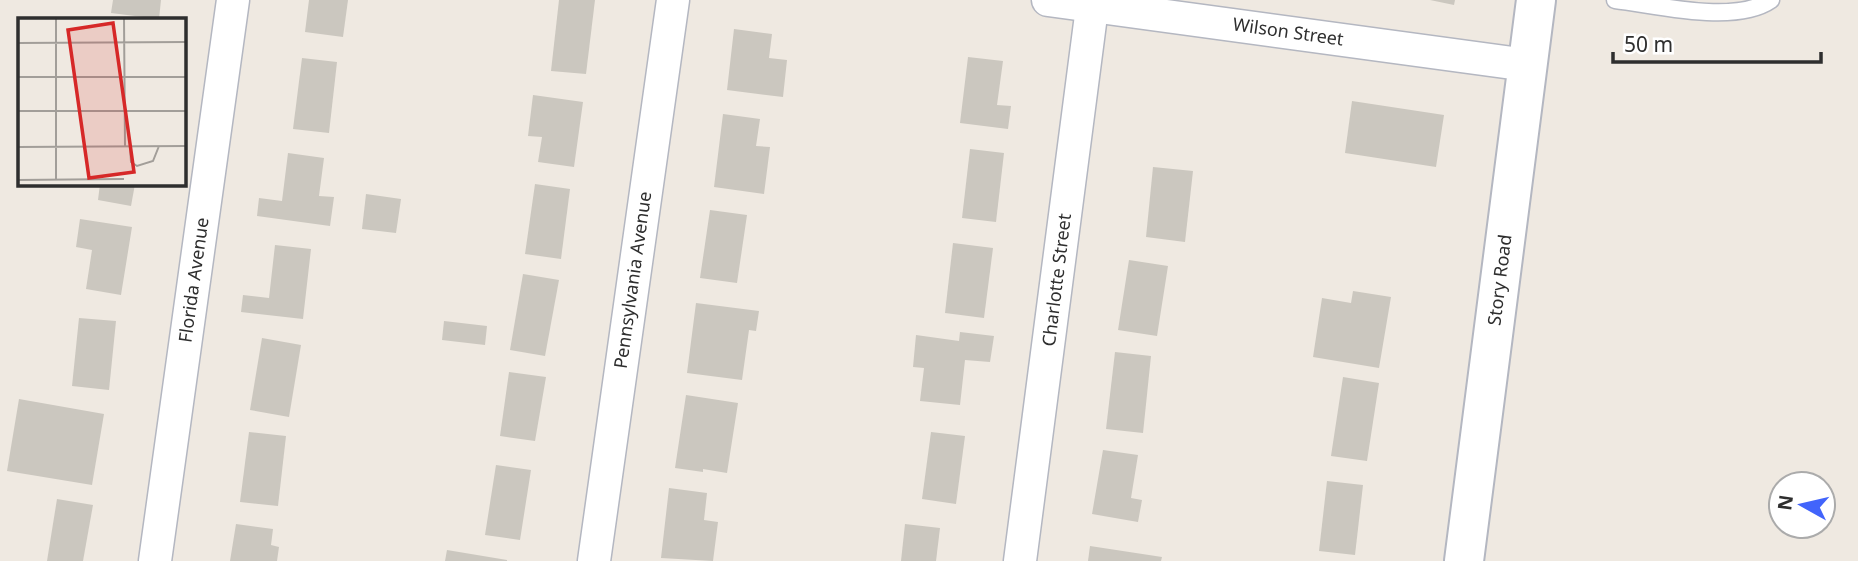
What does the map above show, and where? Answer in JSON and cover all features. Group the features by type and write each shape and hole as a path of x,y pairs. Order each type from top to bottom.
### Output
{"street":[{"name":"Florida Avenue","path":"155,561 233,0"},
{"name":"Pennsylvania Avenue","path":"594,561 673,0"},
{"name":"Wilson Street","path":"1048,0 1093,3 1527,65"},
{"name":"Story Road","path":"1464,561 1536,0"},
{"name":"Charlotte Street","path":"1020,561 1093,3"}],"lane":[{"path":"1615,0 1718,13 1754,10 1772,0"}],"building":[{"path":"113,0 161,0 159,18 111,13"},
{"path":"309,0 348,0 343,37 305,32"},
{"path":"559,0 595,0 586,74 551,71"},
{"path":"1430,0 1455,0 1454,5"},
{"path":"734,29 772,34 769,58 787,60 783,97 727,90"},
{"path":"968,57 1003,61 997,105 1011,106 1008,129 960,123"},
{"path":"302,58 337,62 329,133 293,129"},
{"path":"533,95 583,102 574,167 538,162 542,137 528,136"},
{"path":"1352,101 1444,115 1436,167 1345,153"},
{"path":"723,114 760,119 756,146 770,147 764,194 714,187"},
{"path":"970,149 1004,153 996,222 962,218"},
{"path":"288,153 324,158 319,196 334,197 330,226 257,216 259,198 282,201"},
{"path":"1153,167 1193,171 1185,242 1146,237"},
{"path":"535,184 570,189 561,259 525,254"},
{"path":"100,186 135,186 131,206 98,200"},
{"path":"366,194 401,199 396,233 362,229"},
{"path":"710,210 747,215 737,283 700,278"},
{"path":"80,219 132,227 121,295 86,289 92,250 76,247"},
{"path":"953,243 993,248 984,318 945,313"},
{"path":"275,245 311,249 303,319 241,312 243,295 269,298"},
{"path":"1129,260 1168,266 1157,336 1118,330"},
{"path":"523,274 559,280 545,356 510,350"},
{"path":"1353,291 1391,297 1379,368 1313,357 1322,298 1351,303"},
{"path":"696,303 759,311 756,331 749,330 742,380 687,373"},
{"path":"79,318 116,321 109,390 72,386"},
{"path":"444,321 487,326 485,345 442,340"},
{"path":"960,332 994,336 990,362 965,360 960,405 920,401 924,368 913,367 916,335 959,341"},
{"path":"262,338 301,345 289,417 250,410"},
{"path":"1115,352 1151,356 1143,433 1106,429"},
{"path":"509,372 546,377 535,441 500,436"},
{"path":"1343,377 1379,383 1367,461 1331,456"},
{"path":"686,395 738,403 727,473 675,468"},
{"path":"19,399 104,414 92,485 7,471"},
{"path":"249,432 286,436 278,506 240,502"},
{"path":"931,432 965,436 956,504 922,499"},
{"path":"1103,450 1138,455 1131,498 1142,500 1138,522 1092,514"},
{"path":"496,465 531,470 520,540 485,535"},
{"path":"1327,481 1363,485 1355,555 1319,551"},
{"path":"669,488 707,493 704,520 718,522 713,561 661,558"},
{"path":"57,499 93,505 83,561 47,561"},
{"path":"236,524 273,529 271,545 279,547 277,561 230,561"},
{"path":"905,524 940,528 936,561 901,561"},
{"path":"1090,546 1162,557 1161,561 1088,561"},
{"path":"447,550 507,560 507,561 445,561"}]}
